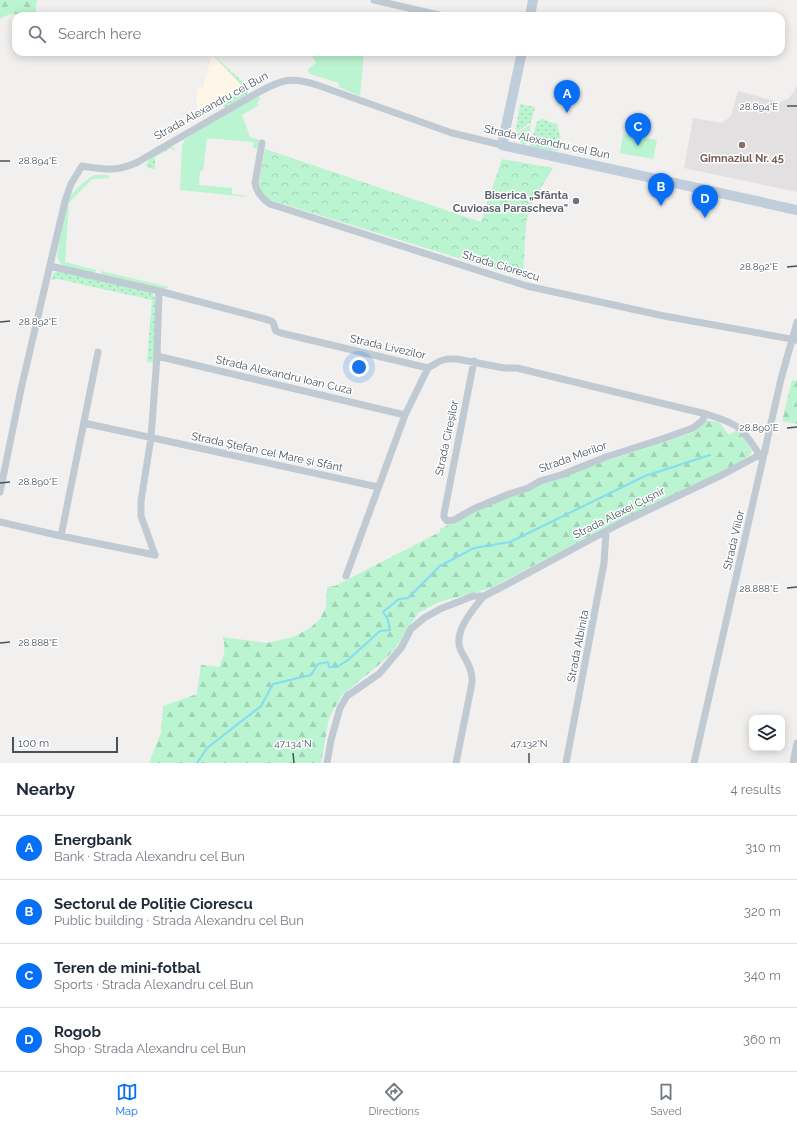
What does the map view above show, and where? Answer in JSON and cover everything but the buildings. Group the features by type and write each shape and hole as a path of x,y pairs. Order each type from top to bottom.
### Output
{"street":[{"path":"374,0 426,12"},
{"path":"531,12 533,0"},
{"path":"502,146 521,56"},
{"name":"Strada Alexandru cel Bun","path":"0,492 21,389 65,201 71,184 82,166 113,170 136,163 257,92 272,85 295,79 305,81 452,133 502,146 797,210"},
{"name":"Strada Ciorescu","path":"262,143 255,183 256,188 270,204 527,286 664,316 795,339"},
{"name":"Strada Livezilor","path":"50,266 159,291 272,321 276,331 280,333 428,368 447,359 474,361 504,368 517,368 706,414 727,420 740,427 762,453"},
{"path":"0,522 154,555 141,516 141,501 151,438 157,356 159,291"},
{"name":"Strada Viilor","path":"694,763 762,453 781,379 795,339 797,322"},
{"path":"61,536 98,352"},
{"name":"Strada Alexandru Ioan Cuza","path":"157,356 405,416"},
{"name":"Strada Cireșilor","path":"445,520 444,514 448,488 474,361"},
{"path":"346,576 405,416 428,368"},
{"name":"Strada Merilor","path":"445,520 454,520 494,500 528,488 540,480 561,475 606,457 693,428 702,421 706,414"},
{"name":"Strada Ștefan cel Mare și Sfânt","path":"84,424 378,487"},
{"name":"Strada Alexei Cușnir","path":"484,596 623,522 722,475 762,453"},
{"name":"Strada Albinița","path":"566,763 604,563 606,532"},
{"path":"327,763 331,740 340,708 347,696 379,674 401,648 411,629 424,618 455,602 473,596 484,596"},
{"path":"456,763 472,683 472,676 468,661 460,648 460,634 470,613 484,596"},
{"path":"793,763 797,743"}],"shaded area":[{"path":"211,56 214,56 244,88 244,90 209,110 198,112 196,96 198,87 203,88"},
{"name":"Gimnaziul Nr. 45","path":"797,85 797,192 684,168 693,118 722,123 731,116 738,91 779,102 788,99"}],"green space":[{"path":"0,0 37,0 36,12 12,12 12,14 0,19"},
{"path":"214,56 247,86 248,90 248,94 224,108 222,103 244,90 244,88"},
{"path":"312,56 364,56 360,96 339,87 339,83 310,74 307,70 316,63"},
{"path":"258,95 260,98 257,104 259,105 242,115 250,137 259,140 257,149 253,148 253,142 207,138 203,171 200,171 199,185 232,188 232,194 247,197 180,190 182,146 185,139"},
{"path":"520,104 535,107 531,122 517,132 516,128"},
{"path":"541,119 557,124 561,140 559,140 558,146 561,147 550,146 551,148 560,148 557,151 532,147 530,145 537,122"},
{"path":"531,124 526,144 523,146 517,134"},
{"path":"623,134 657,140 653,159 620,153"},
{"path":"170,146 173,147 175,151 171,148 155,157 155,169 148,168 146,165 150,159"},
{"path":"265,149 481,222 502,159 553,168 532,202 526,223 523,278 267,199 258,188"},
{"path":"94,175 107,175 110,178 92,179 69,203 65,262 96,270 95,273 78,271 67,267 59,261 57,256 62,219 67,202 85,181"},
{"path":"57,271 150,291 157,304 154,363 147,362 152,300 58,279 51,280 53,274"},
{"path":"101,271 169,287 165,289 101,274"},
{"path":"792,380 797,381 797,424 782,421"},
{"path":"705,420 719,422 729,435 735,431 740,432 752,451 750,455 737,464 607,527 491,588 439,602 418,613 394,650 381,663 342,695 329,718 321,763 149,763 161,733 163,706 197,694 201,665 219,667 221,663 225,648 222,637 267,643 293,637 310,628 320,619 326,607 327,587 335,586 440,532 440,529 474,511 537,484 694,432"}],"waterway":[{"path":"197,763 207,748 261,706 273,684 311,675 318,664 328,662 329,667 337,667 348,660 380,631 390,630 388,620 383,612 399,599 408,598 440,566 474,548 510,542 645,476 710,455"}],"place":[{"name":"Energbank","path":"567,113"},
{"name":"Gimnaziul Nr. 45","path":"742,145"},
{"name":"Teren de mini-fotbal","path":"638,146"},
{"name":"Biserica „Sfânta Cuvioasa Parascheva\"","path":"576,201"},
{"name":"Sectorul de Poliție Ciorescu","path":"661,206"},
{"name":"Rogob","path":"705,218"}]}
